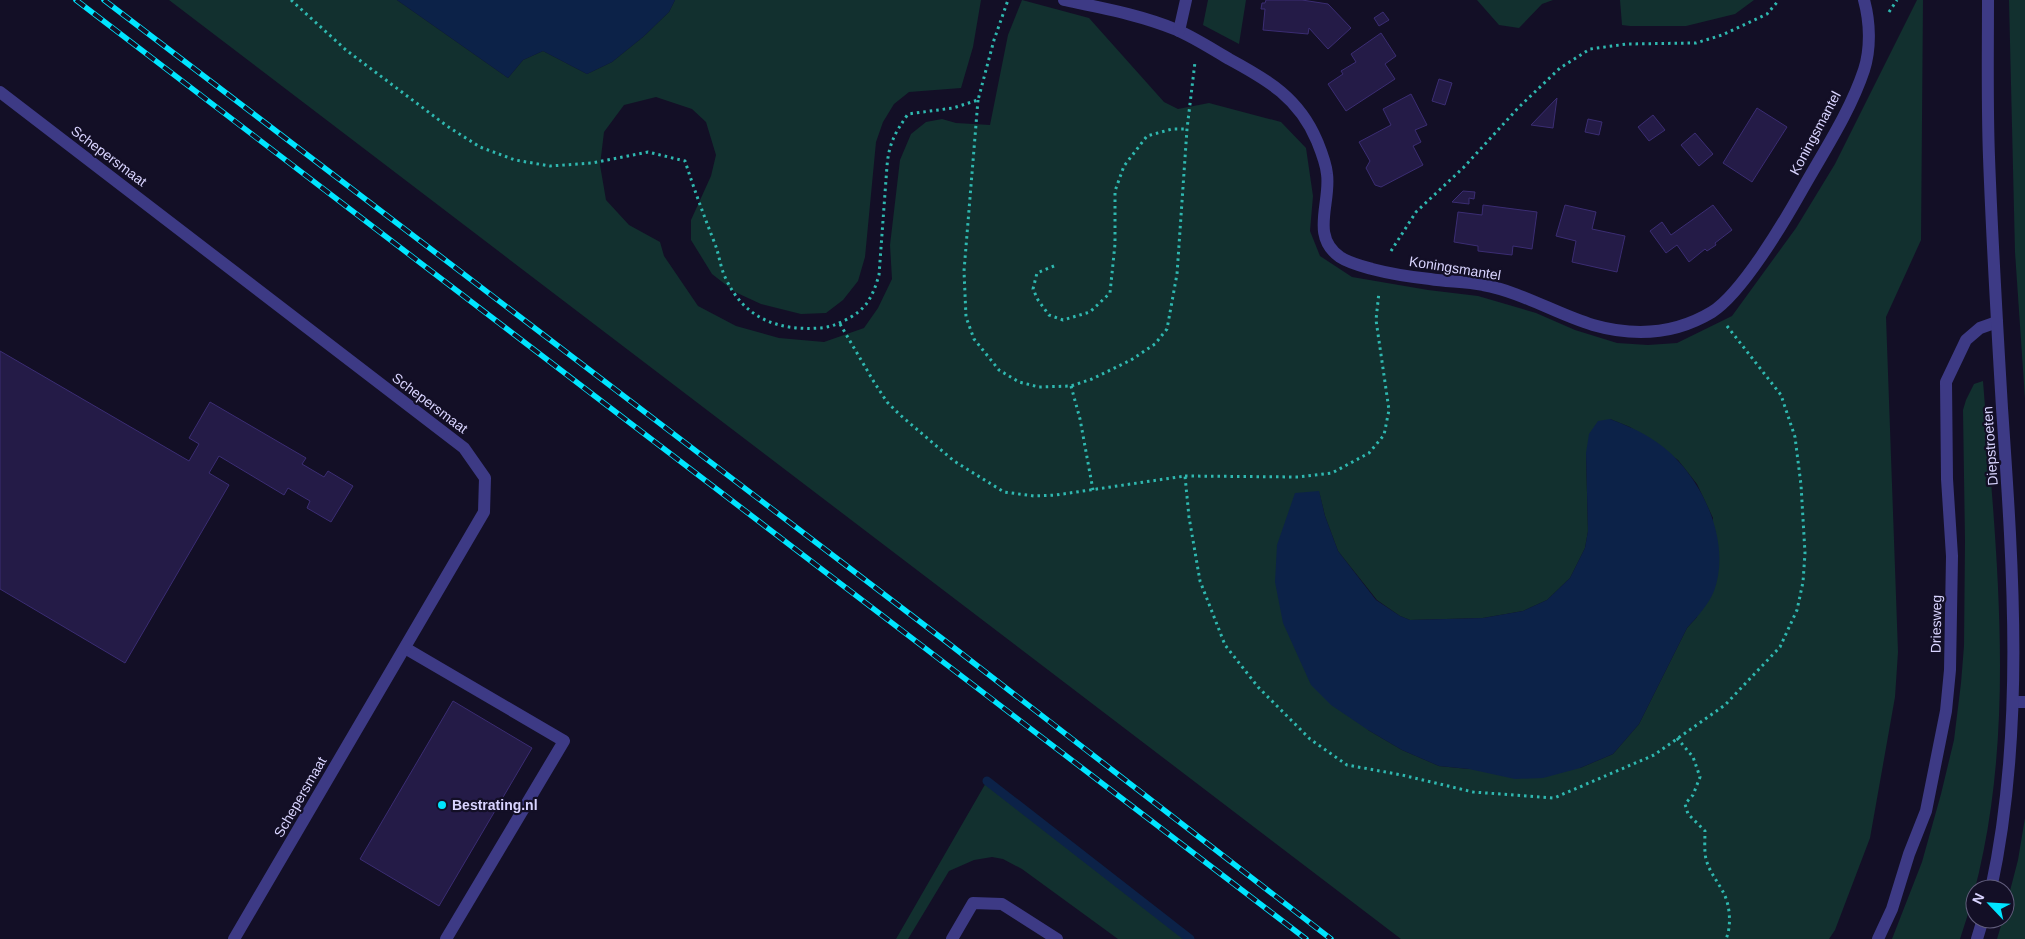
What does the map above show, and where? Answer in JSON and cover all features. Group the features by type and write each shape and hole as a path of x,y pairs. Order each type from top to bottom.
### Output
{"street":[{"name":"Koningsmantel","path":"1064,0 1136,16 1179,31 1265,78 1285,94 1311,127 1320,150 1328,175 1323,221 1324,236 1330,248 1346,260 1353,264 1382,271 1430,280 1482,285 1509,292 1592,325 1621,332 1662,332 1687,324 1714,311 1754,266 1795,202 1849,103 1865,68 1869,41 1868,13 1864,0"},
{"path":"1179,31 1186,0"},
{"name":"Diepstroeten","path":"1988,0 1989,154 1997,322 2021,702 1999,862 1994,879"},
{"name":"Schepersmaat","path":"0,92 464,448 485,478 484,512 234,939"},
{"name":"Driesweg","path":"1878,939 1892,909 1909,854 1926,810 1946,711 1950,670 1952,556 1947,479 1946,382 1962,347 1972,333 1997,322"},
{"path":"405,648 564,741 446,939"},
{"path":"952,939 973,903 1002,904 1058,939"}],"path":[{"path":"291,0 346,50 447,126 480,147 515,160 550,166 592,163 648,152 685,161 725,277 742,304 761,318 777,326 800,329 826,328 840,324 866,305 874,292 878,275 887,166 889,149 894,135 908,114 953,108 978,100"},
{"path":"1008,0 994,40 978,100 964,271 966,317 974,339 999,370 1019,382 1039,387 1071,386 1092,380 1132,360 1155,344 1167,329 1177,274 1187,128 1197,41"},
{"path":"840,324 887,402 922,435 954,461 1004,492 1034,496 1056,495 1185,476 1298,477 1332,473 1370,453 1384,435 1389,410 1376,320 1382,271 1393,246 1416,212 1464,167 1520,107 1560,68 1590,49 1627,44 1696,43 1722,35 1767,14 1779,0"},
{"path":"1054,266 1037,273 1033,289 1038,300 1049,315 1063,320 1090,312 1110,293 1116,244 1115,191 1124,166 1148,136 1172,129 1187,128"},
{"path":"1185,476 1189,517 1200,581 1225,644 1258,687 1310,740 1347,765 1473,792 1554,798 1654,755 1725,705 1780,647 1797,610 1803,582 1805,553 1802,485 1794,437 1781,395 1714,311"},
{"path":"1071,386 1080,419 1093,490"},
{"path":"1677,738 1693,757 1700,777 1693,795 1685,804 1688,814 1705,831 1705,857 1710,873 1723,890 1729,908 1726,939"}],"green space":[{"path":"169,0 397,0 508,78 523,60 543,51 587,74 612,62 643,37 669,12 675,0 981,0 973,47 961,88 909,92 894,104 883,122 876,142 865,257 858,281 843,300 826,313 801,314 761,304 735,292 712,274 691,240 691,220 711,176 716,155 706,122 692,109 656,97 624,105 604,132 600,165 606,200 629,225 660,242 664,256 698,306 736,326 779,338 824,342 864,328 878,308 892,279 890,245 900,160 911,134 926,122 942,119 956,123 990,125 1008,35 1022,0 1089,18 1164,102 1178,109 1209,103 1281,122 1306,148 1313,196 1310,231 1320,256 1352,277 1428,290 1478,296 1536,313 1575,330 1617,343 1648,345 1677,343 1732,316 1796,228 1835,164 1917,0 1923,0 1921,240 1886,317 1898,652 1895,697 1870,838 1835,930 1829,939 1401,939","holes":["1610,419 1630,427 1678,460 1697,484 1713,518 1697,617 1687,628 1639,724 1613,754 1580,768 1469,769 1439,766 1402,750 1368,730 1319,491 1325,516 1338,551 1377,600 1400,616 1410,620 1483,618 1523,611 1547,600 1570,578 1585,548 1588,531 1586,453"]},
{"path":"1208,0 1246,0 1239,44 1203,25"},
{"path":"1477,0 1553,0 1542,4 1519,28 1499,25"},
{"path":"1620,0 1754,0 1735,14 1686,26 1630,26 1622,25"},
{"path":"2009,0 2025,0 2025,399 2015,252"},
{"path":"1983,381 1998,592 2000,662 1998,732 1992,802 1977,879 1965,879 1965,921 1960,939 1892,939 1922,862 1954,740 1964,646 1963,410 1974,384"},
{"path":"987,781 1190,939 1118,939 1022,869 1003,859 992,857 974,860 949,871 908,939 896,939"},
{"path":"2025,818 2025,939 1997,939 2000,929 2015,929 2015,879 2013,879"}],"water":[{"path":"397,0 675,0 669,12 643,37 612,62 587,74 543,51 523,60 508,78"},
{"path":"1610,419 1650,437 1671,454 1685,469 1698,487 1708,507 1715,528 1719,550 1719,571 1712,596 1687,628 1639,724 1613,754 1580,768 1543,778 1515,779 1469,769 1439,766 1402,750 1368,730 1331,705 1311,685 1283,623 1275,582 1277,545 1295,493 1319,491 1325,516 1338,551 1376,600 1400,616 1410,620 1483,618 1523,611 1547,600 1570,578 1585,548 1588,531 1586,453 1589,434 1598,421"}],"building":[{"path":"1266,0 1302,0 1328,4 1351,28 1328,49 1309,28 1308,34 1263,30 1265,9 1261,9 1262,3 1265,3"},
{"path":"1383,12 1389,20 1379,26 1374,18"},
{"path":"1381,33 1396,56 1385,64 1395,79 1346,111 1328,84 1343,74 1341,71 1356,62 1351,54"},
{"path":"1439,79 1452,83 1445,105 1432,101"},
{"path":"1411,94 1427,125 1415,130 1421,142 1413,146 1423,165 1381,187 1375,185 1366,168 1370,161 1359,142 1391,125 1383,109"},
{"path":"1557,98 1553,128 1531,125"},
{"path":"1757,108 1787,127 1752,182 1723,163"},
{"path":"1653,115 1665,130 1649,141 1638,127"},
{"path":"1588,119 1602,122 1599,135 1585,132"},
{"path":"1695,133 1713,154 1699,166 1681,145"},
{"path":"1463,191 1475,192 1474,199 1469,198 1469,204 1452,202"},
{"path":"1483,205 1537,212 1532,249 1513,246 1512,255 1478,251 1478,246 1454,242 1458,212 1482,215"},
{"path":"1565,205 1596,212 1592,229 1625,236 1617,272 1572,262 1576,241 1556,236"},
{"path":"1713,205 1732,230 1715,243 1716,245 1707,251 1705,249 1689,262 1677,245 1666,253 1650,231 1662,222 1671,235"},
{"path":"0,351 189,461 199,444 189,438 210,402 306,458 302,464 324,477 328,471 353,486 331,522 307,508 310,501 288,488 284,495 219,456 209,473 229,485 125,663 0,589"},
{"path":"453,701 532,748 439,906 360,859"}],"waterway":[{"path":"987,781 1190,939"}],"railway":[{"path":"76,0 1306,939"},
{"path":"104,0 944,640 1331,939"}],"place":[{"name":"Bestrating.nl","path":"442,805"}]}
